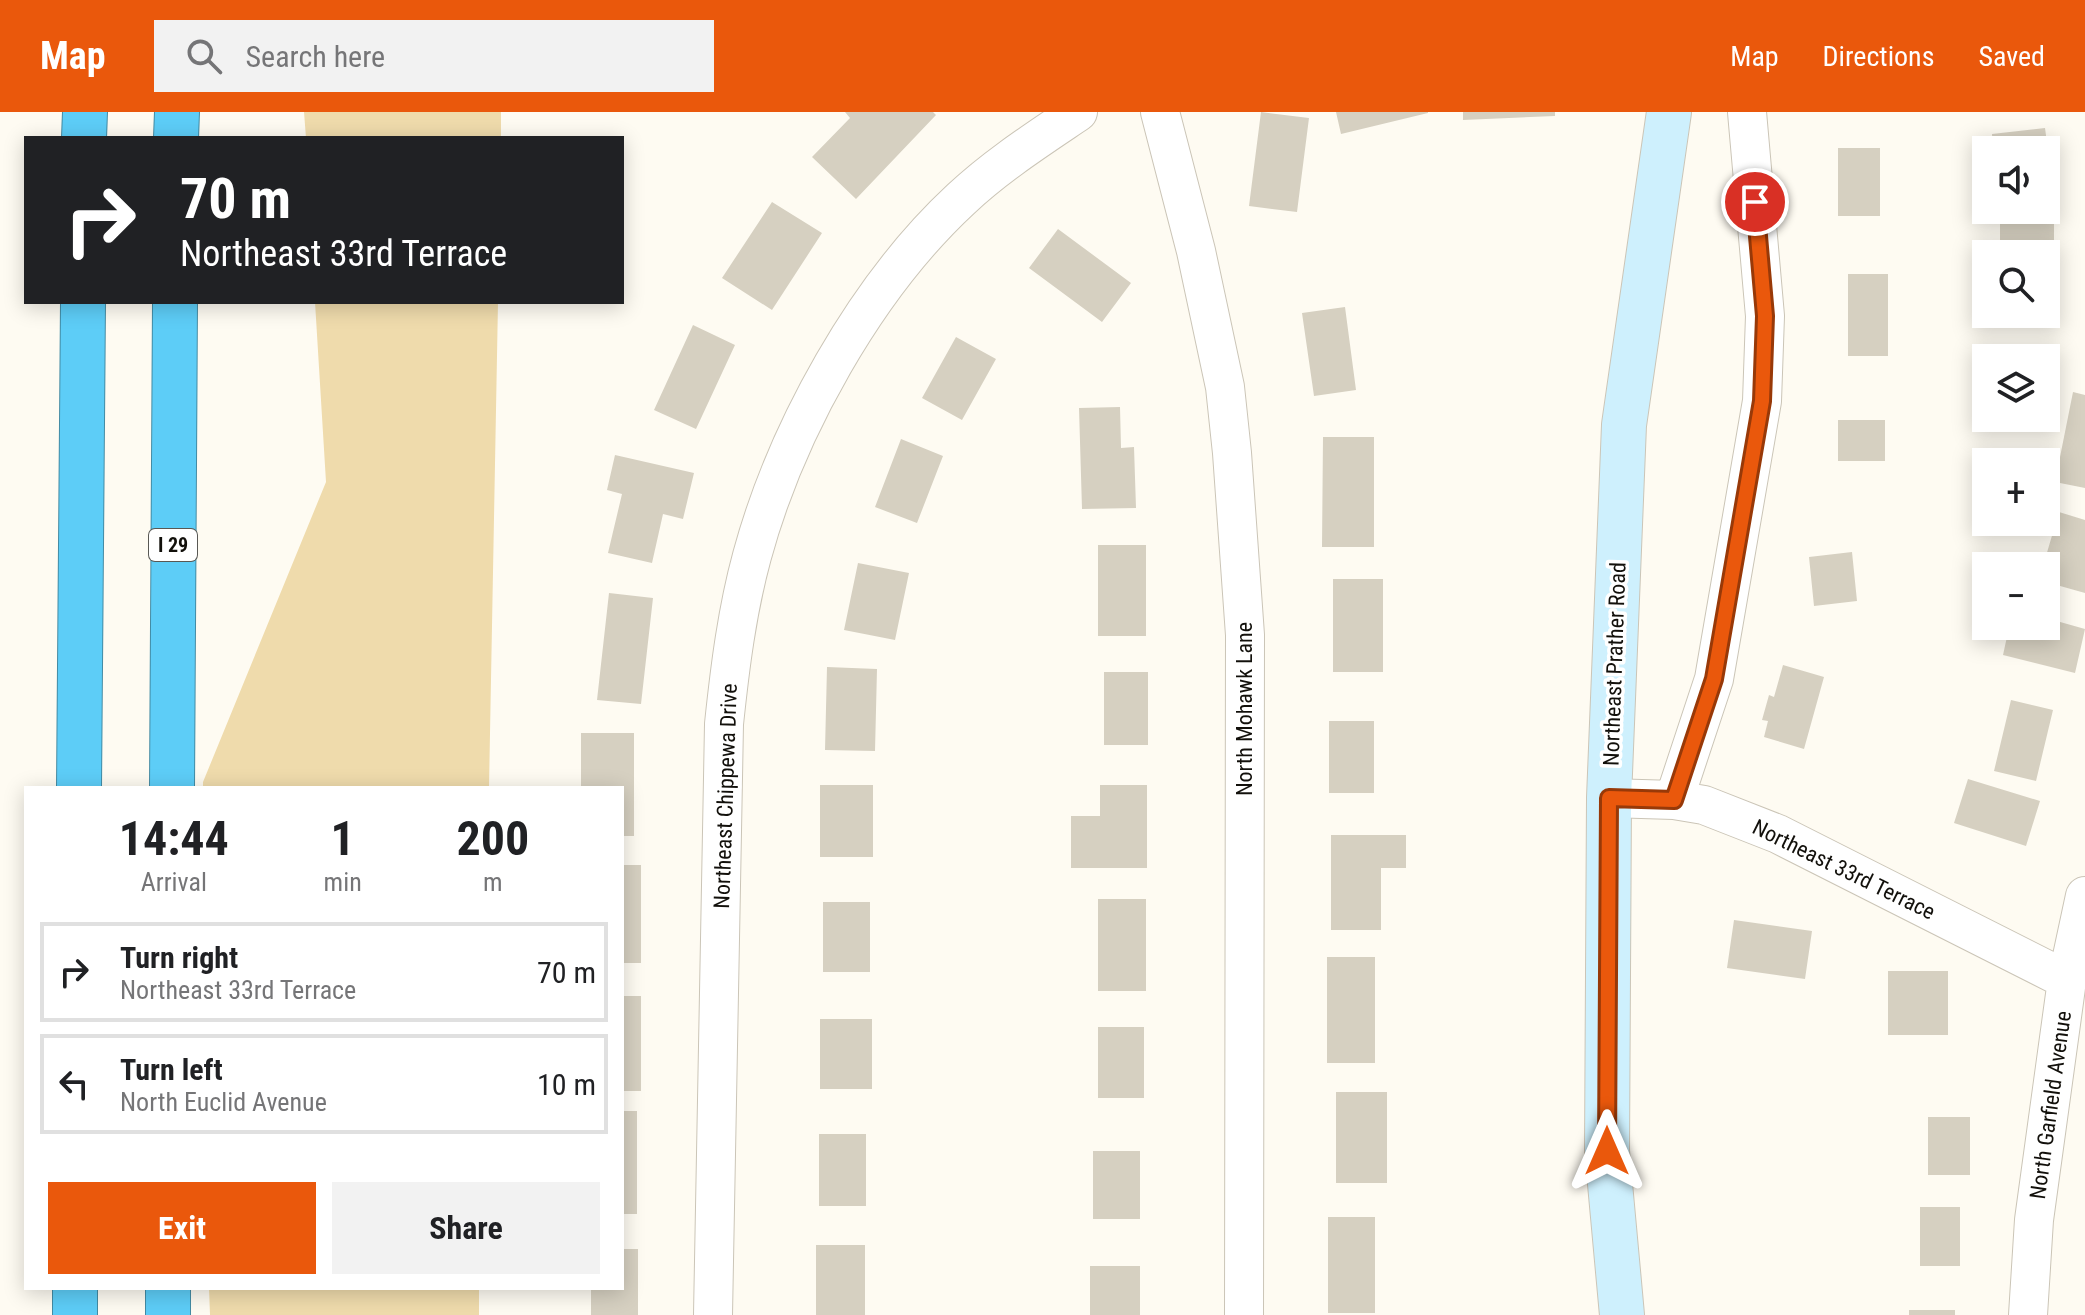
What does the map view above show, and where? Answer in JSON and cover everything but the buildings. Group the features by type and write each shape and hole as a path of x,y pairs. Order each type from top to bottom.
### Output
{"highway":[{"path":"84,136 85,112"},
{"path":"176,136 177,112"},
{"path":"79,786 83,304"},
{"name":"I 29","path":"172,786 175,304"},
{"path":"75,1290 75,1315"},
{"path":"168,1290 168,1315"}],"main road":[{"name":"Northeast Prather Road","path":"1622,1315 1607,1151 1609,798 1624,425 1669,112"}],"street":[{"name":"Northeast Chippewa Drive","path":"713,1315 724,724 733,640 755,544 800,426 840,352 888,282 962,197 1023,149 1078,112"},
{"name":"North Mohawk Lane","path":"1160,112 1196,251 1225,387 1234,468 1245,635 1244,1315"},
{"path":"1674,800 1714,679 1762,401 1765,316 1747,112"},
{"name":"Northeast 33rd Terrace","path":"1609,798 1674,800 1704,805 1778,834 2067,980"},
{"name":"North Garfield Avenue","path":"2028,1315 2034,1220 2067,980 2085,896"}],"shaded area":[{"path":"304,112 501,112 501,136 306,136"},
{"path":"315,304 498,304 489,786 203,786 326,482"},
{"path":"209,1290 479,1290 479,1315 210,1315"}],"route":[{"path":"1607,1151 1609,798 1674,800 1714,679 1762,401 1765,316 1755,202"}]}
